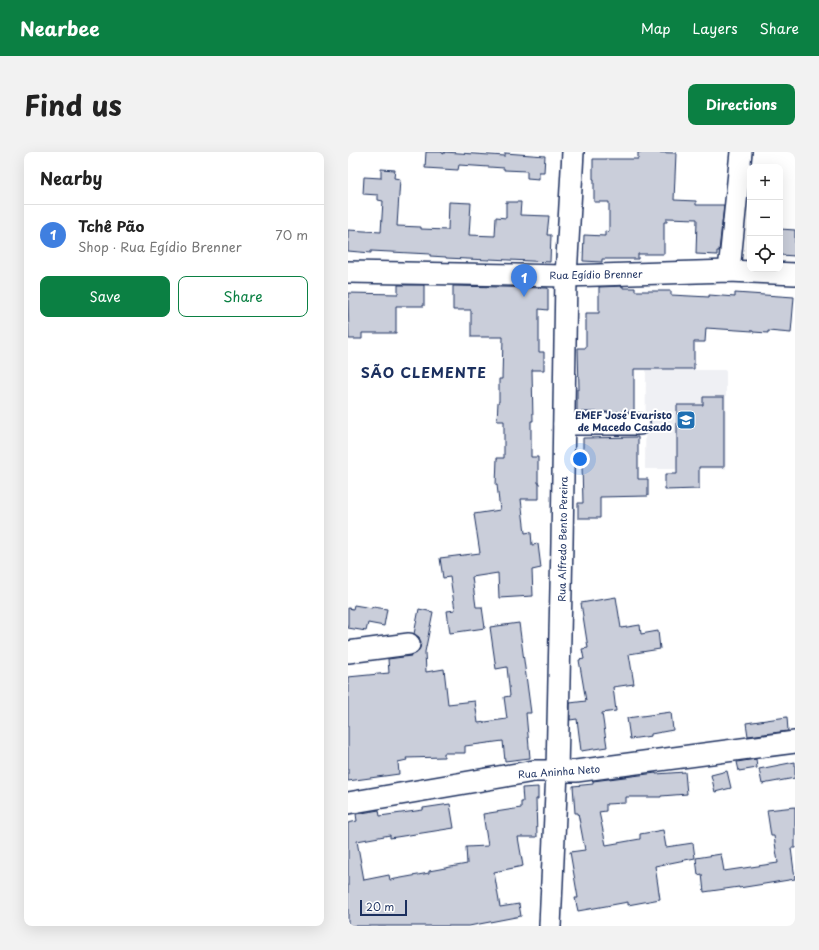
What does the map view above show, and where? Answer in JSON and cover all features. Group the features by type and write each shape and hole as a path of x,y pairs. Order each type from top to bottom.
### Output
{"street":[{"name":"Rua Alfredo Bento Pereira","path":"550,926 557,771 566,276 573,152"},
{"path":"728,271 741,152"},
{"name":"Rua Egídio Brenner","path":"348,272 566,276 728,271 795,274"},
{"path":"564,424 639,424"},
{"path":"348,652 409,644"},
{"name":"Rua Aninha Neto","path":"348,803 534,770 576,771 795,742"}],"shaded area":[{"name":"EMEF José Evaristo de Macedo Casado","path":"646,370 726,370 726,469 645,469"}],"building":[{"path":"426,152 505,156 505,153 545,156 544,172 539,172 539,179 527,178 527,171 504,170 504,168 459,165 458,170 425,168"},
{"path":"638,152 676,153 674,200 696,201 696,205 724,205 719,251 717,251 717,255 696,254 697,219 667,218 667,222 664,222 664,254 638,254 638,259 602,259 602,262 583,261 584,235 605,236 605,231 609,232 609,202 594,202 593,159 638,159"},
{"path":"381,169 395,170 394,178 400,179 397,226 448,230 449,202 471,203 469,235 495,236 496,217 506,218 506,202 521,202 520,215 549,216 547,235 551,235 550,262 446,258 430,256 430,254 348,251 348,230 381,232 383,201 378,200 378,195 363,194 364,177 381,178"},
{"path":"783,229 795,230 795,256 783,255"},
{"path":"398,285 424,285 424,306 396,306 396,333 362,333 362,339 349,339 348,293 398,294"},
{"path":"453,286 548,288 548,310 539,309 539,352 544,352 544,370 532,370 533,421 531,421 531,457 538,457 539,499 521,499 525,533 531,532 532,545 538,544 541,568 532,570 533,596 499,598 498,573 472,577 476,607 482,607 485,628 450,633 447,611 455,610 450,577 443,578 440,558 480,553 474,514 500,510 496,485 497,458 504,458 504,421 497,421 499,379 502,379 503,337 471,337 471,310 453,310"},
{"path":"623,286 623,288 635,288 635,291 671,291 671,295 735,297 735,293 794,297 791,333 768,331 768,333 706,328 705,342 694,342 694,369 634,369 634,412 577,412 577,389 579,389 578,348 586,348 586,313 599,313 599,287"},
{"path":"703,397 724,397 724,467 699,467 699,489 665,490 665,474 677,474 677,405 703,405"},
{"path":"638,437 638,479 648,479 648,496 600,497 600,518 578,518 578,503 583,503 583,438"},
{"path":"616,597 621,628 640,625 641,634 658,631 660,649 629,654 634,684 613,687 616,711 602,713 607,747 581,751 577,719 570,720 570,703 586,701 579,660 584,659 582,649 588,648 581,603"},
{"path":"354,605 387,609 384,626 368,623 366,631 348,628 348,608 353,609"},
{"path":"419,609 433,612 425,652 426,672 444,669 448,704 475,701 478,723 507,719 504,697 510,696 507,667 496,669 490,627 519,623 531,713 526,713 530,758 505,761 503,741 465,746 465,753 444,753 444,757 406,758 407,760 398,762 399,774 348,781 348,677 389,673 388,659 411,656 417,653 421,643 419,637 414,634"},
{"path":"671,712 673,730 651,734 651,736 630,739 627,718"},
{"path":"787,717 788,731 748,736 746,723"},
{"path":"756,759 757,768 739,771 737,762"},
{"path":"795,762 795,778 762,784 759,769"},
{"path":"727,771 731,788 715,792 711,775"},
{"path":"685,772 687,794 661,797 626,797 626,803 606,804 606,811 599,812 606,845 640,839 640,834 663,830 666,847 693,843 695,858 655,866 660,899 628,905 628,902 578,911 575,898 578,898 570,852 585,850 578,813 575,813 573,786 593,784 593,781 656,773"},
{"path":"538,787 538,799 536,799 537,837 518,837 523,866 494,872 500,907 519,904 521,916 469,926 348,926 348,823 357,821 356,814 379,810 380,816 423,810 423,808 450,804 454,828 390,838 390,835 357,841 364,880 389,875 390,880 467,864 466,847 488,846 483,814 521,808 521,802 523,802 522,788"},
{"path":"795,807 795,848 791,848 795,879 704,892 702,874 698,875 696,858 721,854 724,871 778,863 774,836 771,836 767,810"}],"place":[{"name":"Tchê Pão","path":"524,297"},
{"name":"EMEF José Evaristo de Macedo Casado","path":"686,420"}],"district":[{"name":"SÃO CLEMENTE","path":"424,372"}]}
